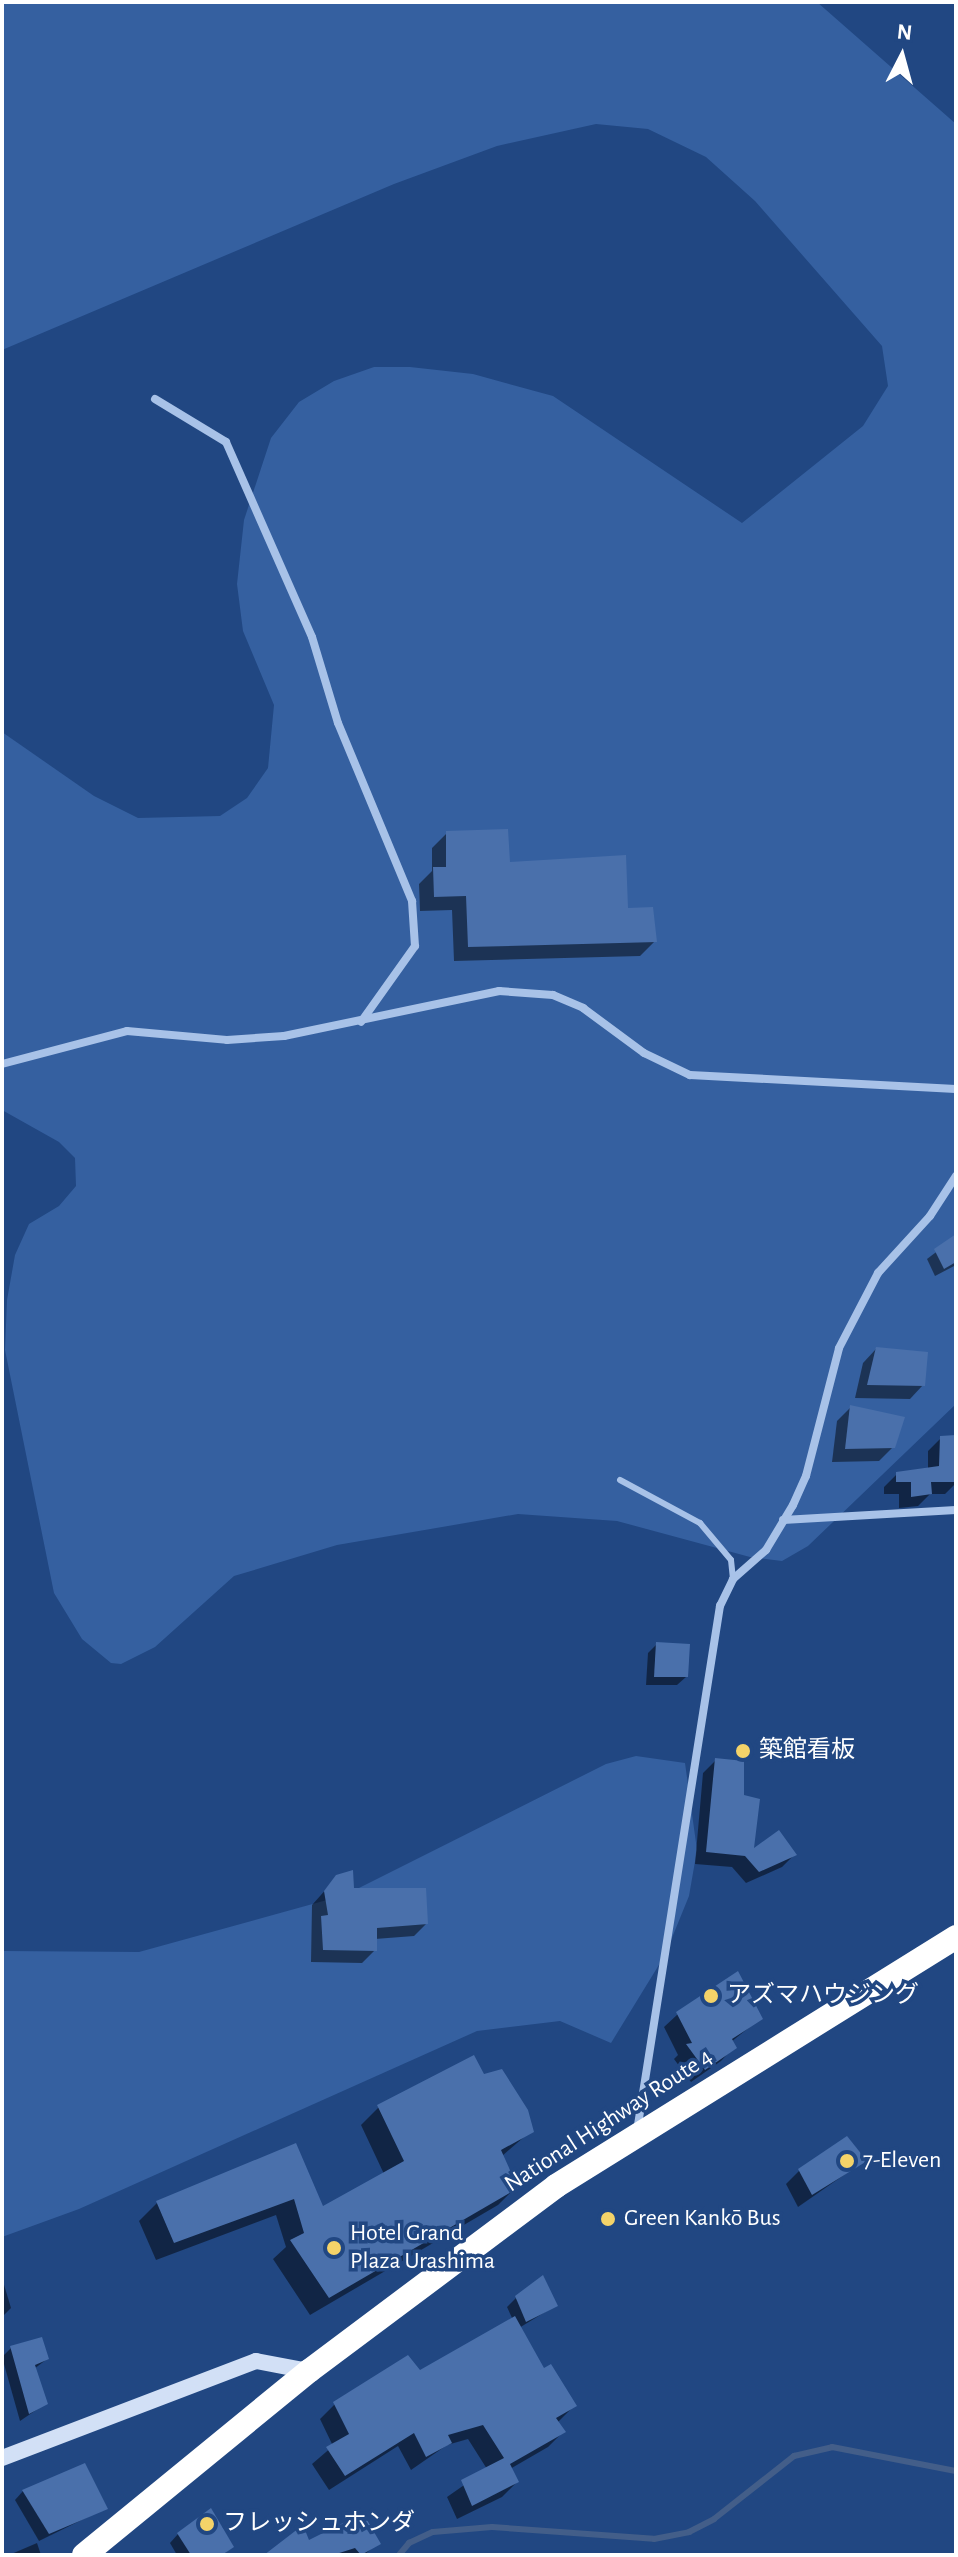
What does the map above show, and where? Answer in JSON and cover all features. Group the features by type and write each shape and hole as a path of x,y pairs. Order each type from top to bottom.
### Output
{"highway":[{"name":"National Highway Route 4","path":"84,2555 309,2371 637,2133 956,1937"}],"street":[{"path":"155,399 226,442 312,637 338,723 412,901 415,946 361,1022"},
{"path":"2,1064 127,1031 227,1040 361,1022 499,991 553,995 690,1075 956,1089"},
{"path":"637,2133 720,1606 733,1579 766,1550 806,1476 839,1348 878,1273 930,1216 956,1176"},
{"path":"783,1520 956,1510"},
{"path":"2,2458 256,2361 309,2371"}],"lane":[{"path":"620,1480 700,1523 731,1560 733,1579"}],"shaded area":[{"path":"2,2 817,2 956,124 956,1404 808,1546 782,1561 750,1557 617,1521 518,1514 337,1545 234,1576 155,1647 121,1664 111,1663 82,1639 54,1593 5,1350 7,1300 15,1255 29,1224 59,1206 76,1186 75,1158 59,1142 2,1110 2,732 94,796 138,818 220,816 247,798 268,768 274,705 243,631 237,584 244,520 271,438 299,402 334,381 374,367 410,367 473,374 553,396 742,523 863,426 888,386 882,346 755,201 706,157 648,129 596,124 497,146 394,184 2,350"},
{"path":"636,1756 685,1763 697,1850 689,1896 665,1955 611,2043 560,2021 477,2031 79,2209 2,2237 2,1951 139,1952 345,1895 606,1764"}],"building":[{"path":"508,829 510,862 626,855 628,908 653,907 657,942 468,947 466,896 434,897 433,867 446,867 446,831"},
{"path":"956,1234 956,1262 944,1269 934,1249"},
{"path":"876,1347 928,1352 925,1386 867,1385"},
{"path":"850,1405 905,1417 895,1448 845,1449"},
{"path":"956,1435 956,1482 931,1482 932,1494 911,1497 911,1482 896,1482 896,1472 939,1466 940,1436"},
{"path":"656,1642 690,1644 688,1677 654,1677"},
{"path":"715,1758 744,1761 744,1795 760,1799 754,1848 779,1830 797,1855 759,1872 745,1856 706,1852"},
{"path":"353,1870 354,1888 426,1888 428,1924 377,1928 377,1951 323,1950 321,1916 328,1915 324,1891 336,1875"},
{"path":"738,1971 763,2019 732,2039 737,2048 705,2070 686,2044 692,2043 676,2012"},
{"path":"474,2055 484,2074 502,2069 528,2110 534,2132 501,2150 518,2188 329,2298 290,2240 304,2233 294,2199 174,2243 156,2201 296,2143 323,2206 404,2161 377,2105"},
{"path":"847,2136 867,2161 812,2195 798,2169"},
{"path":"543,2275 558,2306 526,2322 515,2296"},
{"path":"515,2316 544,2368 551,2364 577,2406 556,2418 566,2432 510,2464 519,2482 472,2506 461,2480 504,2458 483,2425 448,2435 452,2443 426,2457 414,2433 345,2476 326,2447 349,2434 333,2402 408,2355 420,2370"},
{"path":"42,2337 49,2359 35,2365 48,2404 29,2414 10,2346"},
{"path":"85,2463 108,2509 49,2534 22,2490"},
{"path":"211,2508 234,2547 222,2555 191,2555 177,2533"},
{"path":"363,2513 381,2544 361,2555 355,2548 333,2555 264,2555 303,2525 309,2540"}],"waterway":[{"path":"399,2555 409,2543 433,2532 492,2527 654,2539 689,2532 714,2519 794,2456 832,2447 956,2471"}],"place":[{"name":"築館看板","path":"743,1751"},
{"name":"アズマハウジング","path":"711,1996"},
{"name":"7-Eleven","path":"847,2161"},
{"name":"Green Kankō Bus","path":"608,2219"},
{"name":"Hotel Grand Plaza Urashima","path":"334,2248"},
{"name":"フレッシュホンダ","path":"207,2524"}]}
